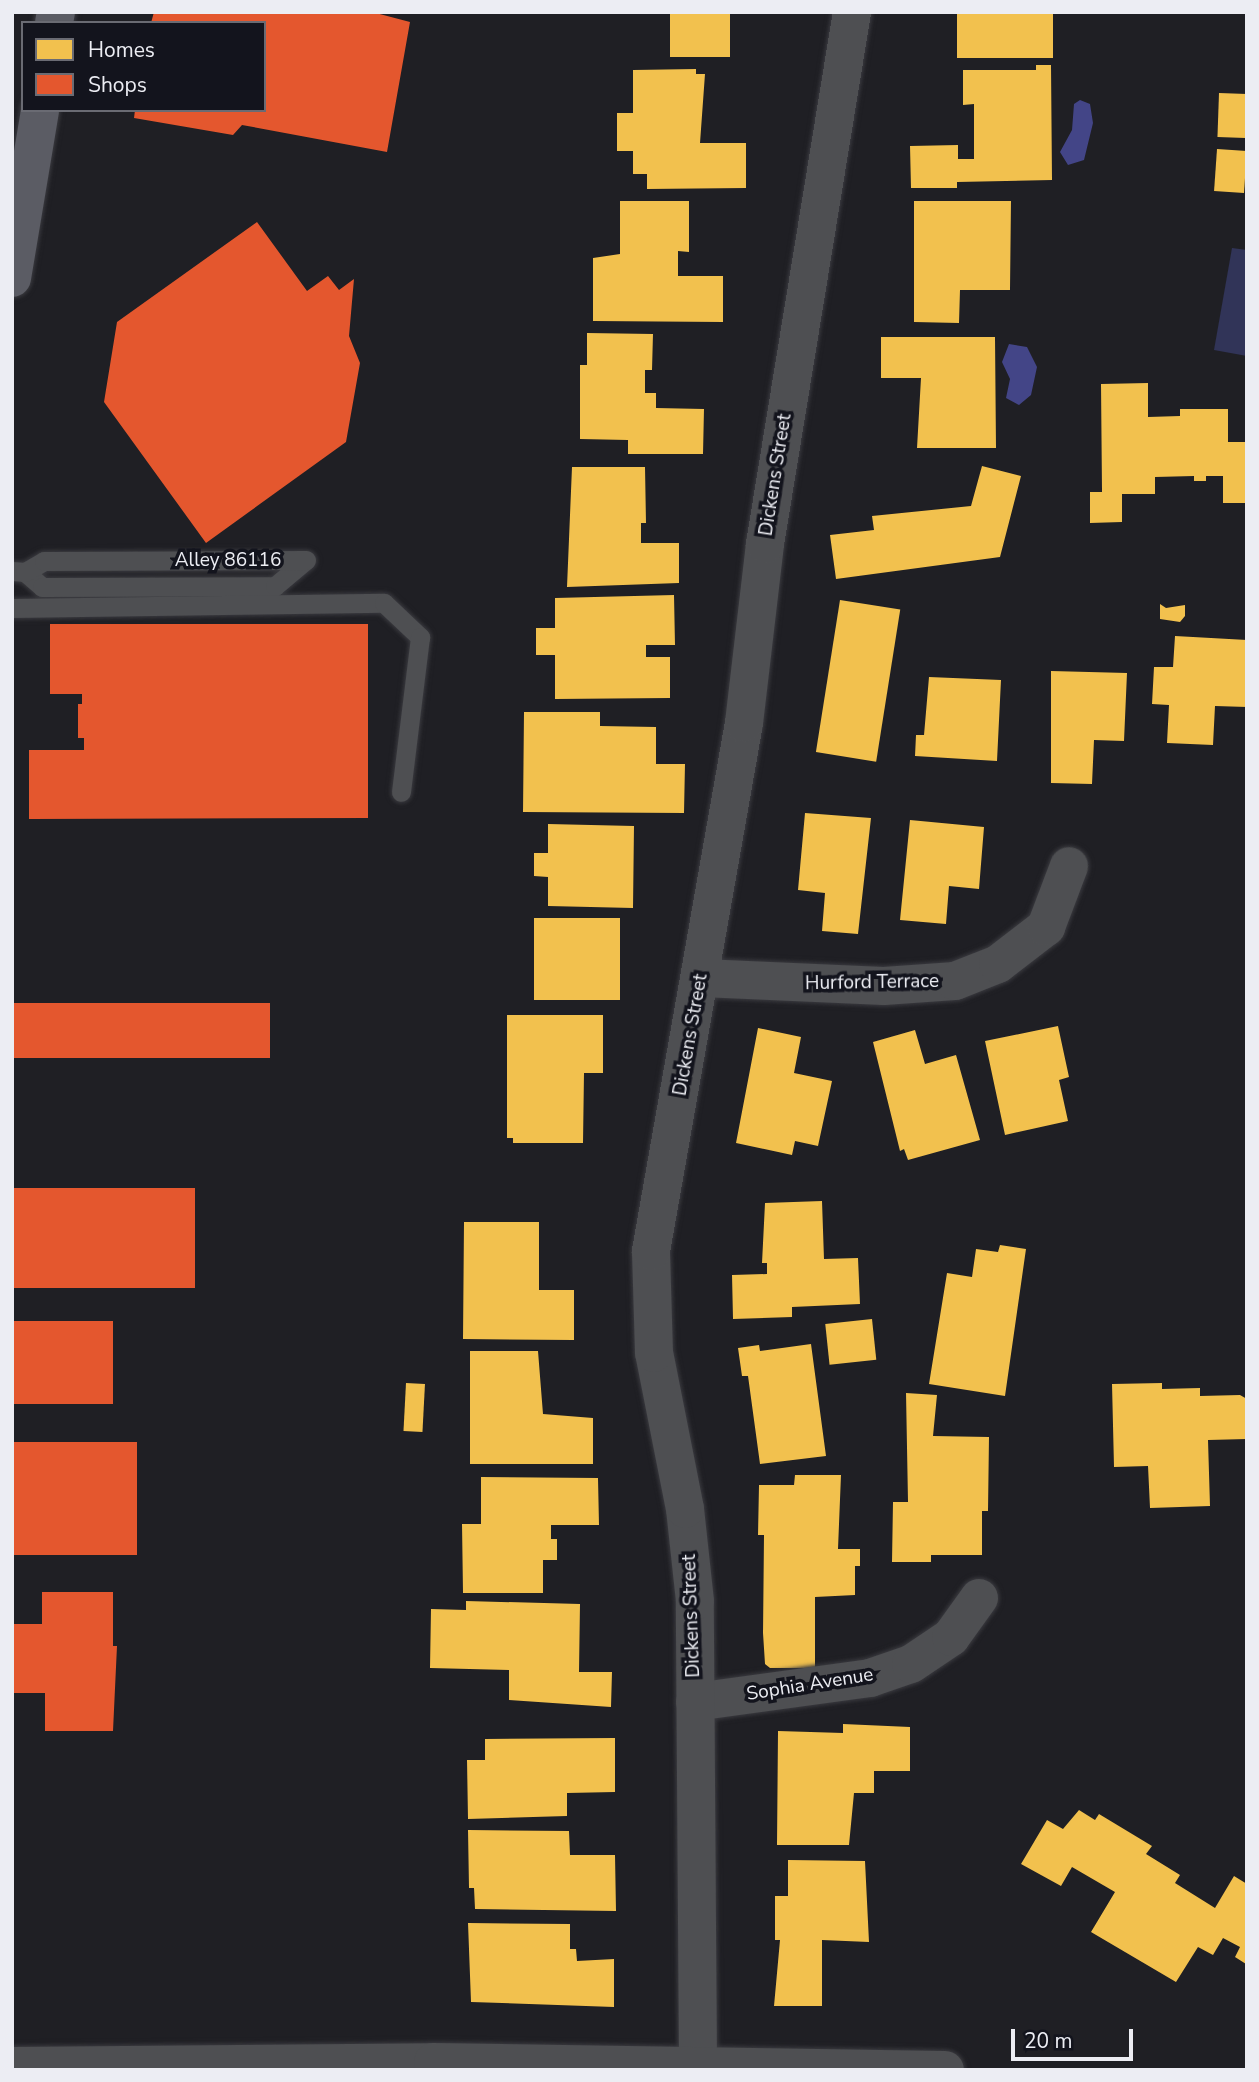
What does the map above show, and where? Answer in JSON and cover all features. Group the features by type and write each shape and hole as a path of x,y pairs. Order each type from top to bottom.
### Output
{"main road":[{"path":"12,278 40,112"}],"street":[{"name":"Dickens Street","path":"698,2064 695,1601 685,1509 654,1353 650,1310 652,1251 702,978 744,723 765,544 852,12"},
{"name":"Hurford Terrace","path":"702,978 884,986 955,981 998,964 1046,927 1069,866"},
{"name":"Sophia Avenue","path":"695,1702 870,1678 911,1664 951,1637 979,1598"},
{"path":"12,2066 698,2064 946,2070"}],"lane":[{"name":"Alley 86116","path":"306,560 275,586 42,587 18,571 44,561 306,560"},
{"path":"12,608 384,603 420,637 401,792"}],"shaded area":[{"path":"1080,100 1090,104 1093,123 1084,160 1068,165 1060,152 1072,130 1074,104"},
{"path":"1232,248 1247,250 1247,356 1214,350"},
{"path":"1009,344 1027,347 1037,367 1031,395 1019,405 1006,398 1010,379 1002,362"}],"building: Homes":[{"path":"670,12 730,12 730,57 670,57"},
{"path":"957,12 1053,12 1053,58 957,58"},
{"path":"1036,65 1051,65 1052,180 957,182 957,188 911,188 910,146 958,145 958,159 974,159 974,104 963,105 963,70 1036,70"},
{"path":"696,69 696,74 705,74 700,143 746,143 746,188 647,189 647,174 633,174 633,151 617,151 617,113 633,113 633,70"},
{"path":"1219,93 1247,94 1245,138 1217,137"},
{"path":"1217,149 1247,151 1244,193 1214,191"},
{"path":"620,201 689,201 689,252 678,251 678,276 723,276 723,322 593,321 593,258 620,254"},
{"path":"914,201 1011,201 1010,290 960,290 959,323 914,322"},
{"path":"587,333 653,334 652,370 645,370 645,393 656,393 656,408 704,409 703,454 628,454 628,440 580,439 580,365 587,365"},
{"path":"881,337 995,337 996,448 917,448 921,378 881,378"},
{"path":"1148,383 1148,417 1180,416 1180,409 1228,409 1228,442 1247,442 1247,503 1223,503 1223,476 1206,476 1206,481 1194,481 1194,476 1155,477 1155,494 1122,494 1122,522 1090,523 1090,492 1102,492 1101,384"},
{"path":"982,466 1021,476 1000,557 836,579 830,535 874,530 872,516 971,506"},
{"path":"572,467 645,467 646,523 641,523 641,543 679,543 679,583 567,587"},
{"path":"674,595 675,645 646,645 646,657 670,657 670,698 555,699 555,655 536,655 536,628 555,628 555,598"},
{"path":"840,600 900,610 876,762 816,752"},
{"path":"1160,604 1166,608 1185,605 1185,616 1180,622 1160,619"},
{"path":"1175,636 1247,640 1247,707 1215,706 1213,745 1167,743 1169,705 1152,704 1154,667 1173,667"},
{"path":"1051,671 1127,673 1124,741 1094,740 1092,784 1051,783"},
{"path":"929,677 1001,680 997,761 915,756 916,735 924,735"},
{"path":"524,712 600,712 600,726 656,727 656,764 685,764 684,813 523,812"},
{"path":"805,813 871,818 858,934 822,931 825,893 798,890"},
{"path":"910,820 984,827 979,889 949,886 946,924 900,920"},
{"path":"548,824 634,826 633,908 548,906 548,877 534,876 534,853 548,853"},
{"path":"534,918 620,918 620,1000 534,1000"},
{"path":"507,1015 603,1015 603,1073 584,1073 583,1143 513,1143 513,1138 507,1138"},
{"path":"1058,1026 1069,1077 1059,1080 1068,1121 1005,1135 985,1041"},
{"path":"758,1028 801,1037 794,1073 832,1081 818,1146 795,1141 792,1155 736,1143"},
{"path":"915,1030 925,1064 956,1055 980,1140 908,1160 904,1149 900,1151 873,1042"},
{"path":"822,1201 824,1259 858,1258 860,1304 792,1307 792,1317 733,1319 732,1275 767,1274 767,1263 762,1263 765,1203"},
{"path":"464,1222 539,1222 539,1290 574,1290 574,1340 463,1339"},
{"path":"1000,1245 1026,1249 1005,1396 929,1384 947,1273 972,1277 976,1249 998,1252"},
{"path":"872,1319 876,1360 830,1365 825,1324"},
{"path":"811,1344 826,1456 760,1464 748,1376 742,1376 738,1348 759,1345 760,1351"},
{"path":"470,1351 538,1351 543,1414 593,1418 593,1464 470,1464"},
{"path":"406,1383 425,1384 422,1432 403,1431"},
{"path":"1162,1383 1162,1389 1200,1388 1200,1396 1240,1395 1247,1399 1247,1439 1208,1440 1210,1506 1150,1508 1148,1466 1114,1467 1112,1384"},
{"path":"906,1393 937,1395 933,1436 989,1437 988,1511 982,1511 982,1555 931,1555 931,1562 892,1562 893,1502 908,1502"},
{"path":"795,1475 841,1475 838,1549 860,1549 860,1566 855,1566 855,1595 815,1597 815,1668 770,1668 765,1664 763,1633 764,1535 758,1535 759,1485 794,1485"},
{"path":"481,1477 598,1478 599,1525 551,1525 551,1539 557,1539 557,1560 543,1560 543,1593 463,1593 462,1524 481,1524"},
{"path":"466,1601 580,1604 579,1672 612,1672 611,1707 509,1700 509,1670 430,1668 431,1609 466,1610"},
{"path":"843,1724 910,1727 910,1771 874,1771 874,1793 854,1793 849,1845 777,1845 778,1731 843,1733"},
{"path":"615,1738 615,1792 567,1793 567,1816 468,1819 467,1760 485,1760 485,1739"},
{"path":"1079,1810 1095,1820 1099,1814 1152,1846 1146,1854 1180,1875 1175,1883 1215,1908 1234,1876 1247,1884 1246,1964 1235,1957 1240,1947 1223,1938 1213,1955 1198,1947 1176,1982 1091,1932 1115,1892 1072,1867 1061,1886 1021,1864 1047,1820 1063,1829"},
{"path":"468,1830 569,1831 570,1855 615,1855 616,1911 475,1909 474,1888 469,1888"},
{"path":"788,1860 865,1861 869,1942 822,1940 822,2006 774,2006 780,1940 775,1940 775,1896 788,1896"},
{"path":"468,1923 570,1924 570,1949 576,1949 577,1961 614,1959 614,2007 471,2002"}],"building: Shops":[{"path":"154,12 372,12 410,22 387,152 242,125 233,135 134,118 135,112 266,112 266,21 152,21"},
{"path":"257,222 307,291 328,276 339,290 354,279 349,336 360,363 346,442 206,543 104,402 117,322"},
{"path":"50,624 368,624 368,818 29,819 29,750 84,750 84,738 78,738 78,704 82,704 82,694 50,694"},
{"path":"14,1003 270,1003 270,1058 14,1058"},
{"path":"12,1188 195,1188 195,1288 12,1288"},
{"path":"12,1321 113,1321 113,1404 12,1404"},
{"path":"12,1442 137,1442 137,1555 12,1555"},
{"path":"42,1592 113,1592 113,1646 117,1646 113,1731 45,1731 45,1693 12,1693 12,1624 42,1624"}]}
